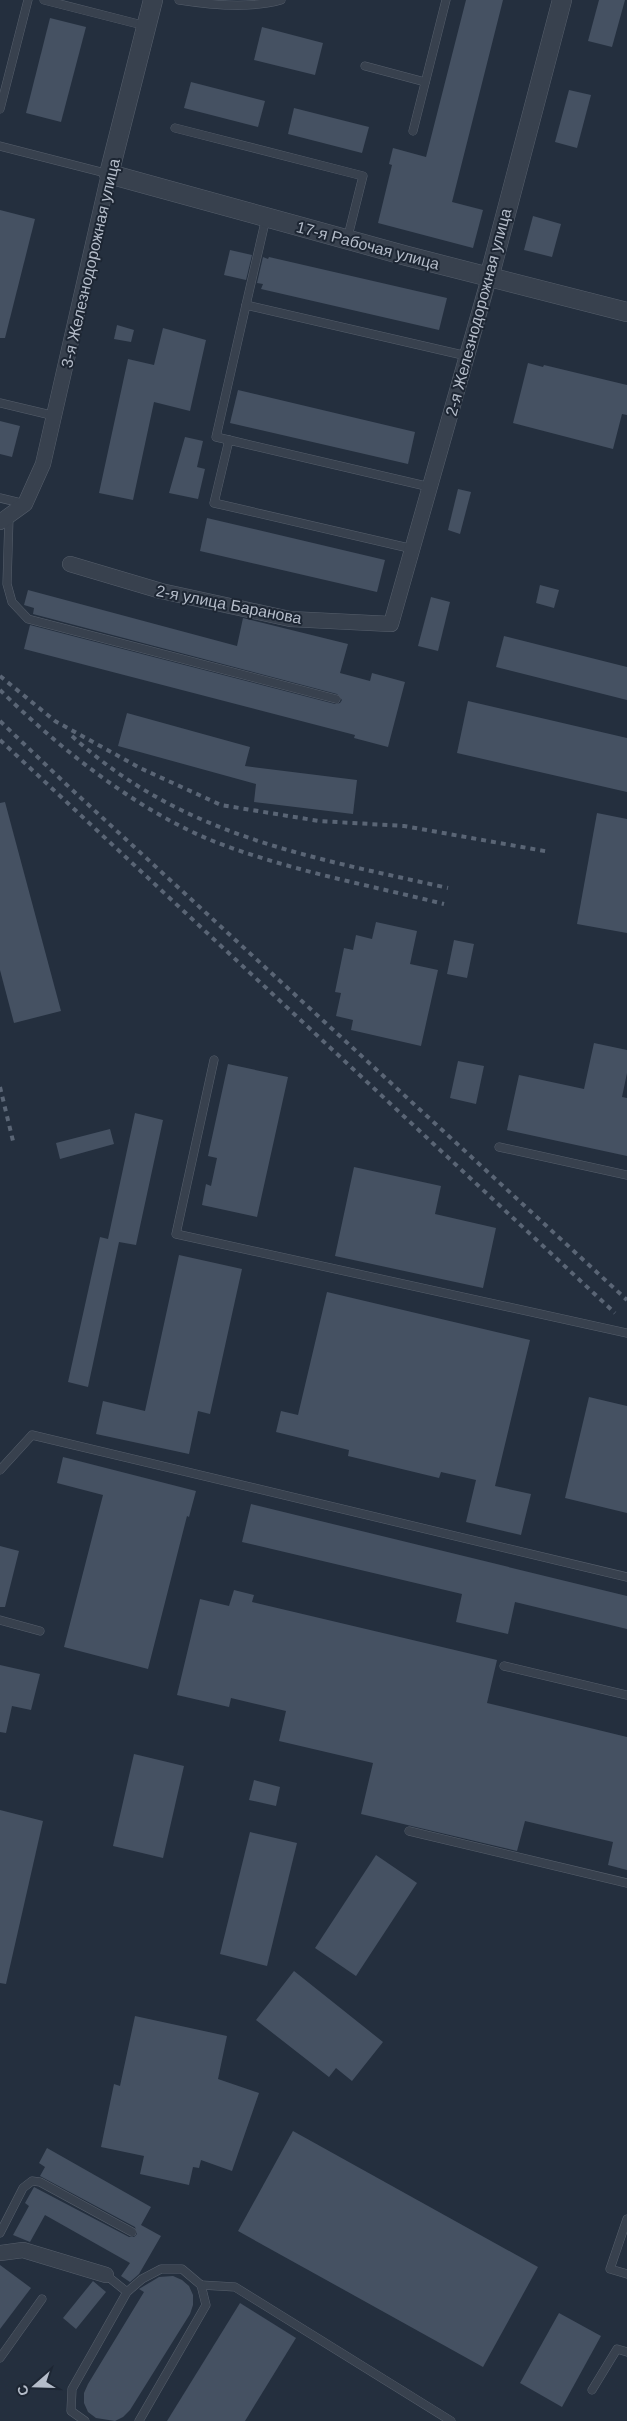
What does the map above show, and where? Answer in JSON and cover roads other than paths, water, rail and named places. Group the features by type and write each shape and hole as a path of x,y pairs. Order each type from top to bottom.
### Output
{"street":[{"name":"3-я Железнодорожная улица","path":"5,520 25,504 43,464 109,174 153,0"},
{"name":"2-я Железнодорожная улица","path":"392,624 467,356 562,0"},
{"name":"17-я Рабочая улица","path":"109,174 488,278 627,312"},
{"name":"2-я улица Баранова","path":"70,564 161,591 290,619 392,624"},
{"path":"0,2253 23,2250 106,2274"}],"lane":[{"path":"0,109 28,0"},
{"path":"44,0 146,26"},
{"path":"179,0 202,3 266,4 281,0"},
{"path":"413,131 446,0"},
{"path":"364,66 425,82"},
{"path":"175,128 363,176 347,240"},
{"path":"0,146 109,174"},
{"path":"266,218 216,437 430,486"},
{"path":"246,305 467,356"},
{"path":"0,402 55,416"},
{"path":"229,440 214,503 413,549"},
{"path":"0,498 25,504"},
{"path":"5,520 6,584 12,602 28,619 336,699"},
{"path":"214,1060 176,1234 627,1333"},
{"path":"499,1147 627,1175"},
{"path":"0,1470 32,1435 627,1577"},
{"path":"0,1620 40,1631"},
{"path":"504,1666 627,1695"},
{"path":"409,1831 627,1883"},
{"path":"0,2233 23,2188 32,2181 40,2182 132,2232"},
{"path":"627,2219 610,2269 627,2274"},
{"path":"85,2421 71,2411 72,2389 126,2292 142,2279 161,2269 182,2269 201,2285 206,2305 139,2421"},
{"path":"106,2274 126,2292"},
{"path":"201,2285 235,2287 451,2421"},
{"path":"0,2358 42,2300"},
{"path":"592,2390 617,2350 627,2352"}],"railway":[{"path":"0,676 55,721 140,768 221,805 319,821 404,826 550,852"},
{"path":"0,690 47,734 100,776 127,795 184,828 213,841 270,860 444,904"},
{"path":"0,721 69,787 627,1300"},
{"path":"72,736 114,770 157,798 202,820 249,838 297,853 448,888"},
{"path":"0,740 615,1313"},
{"path":"0,1087 13,1141"}]}
